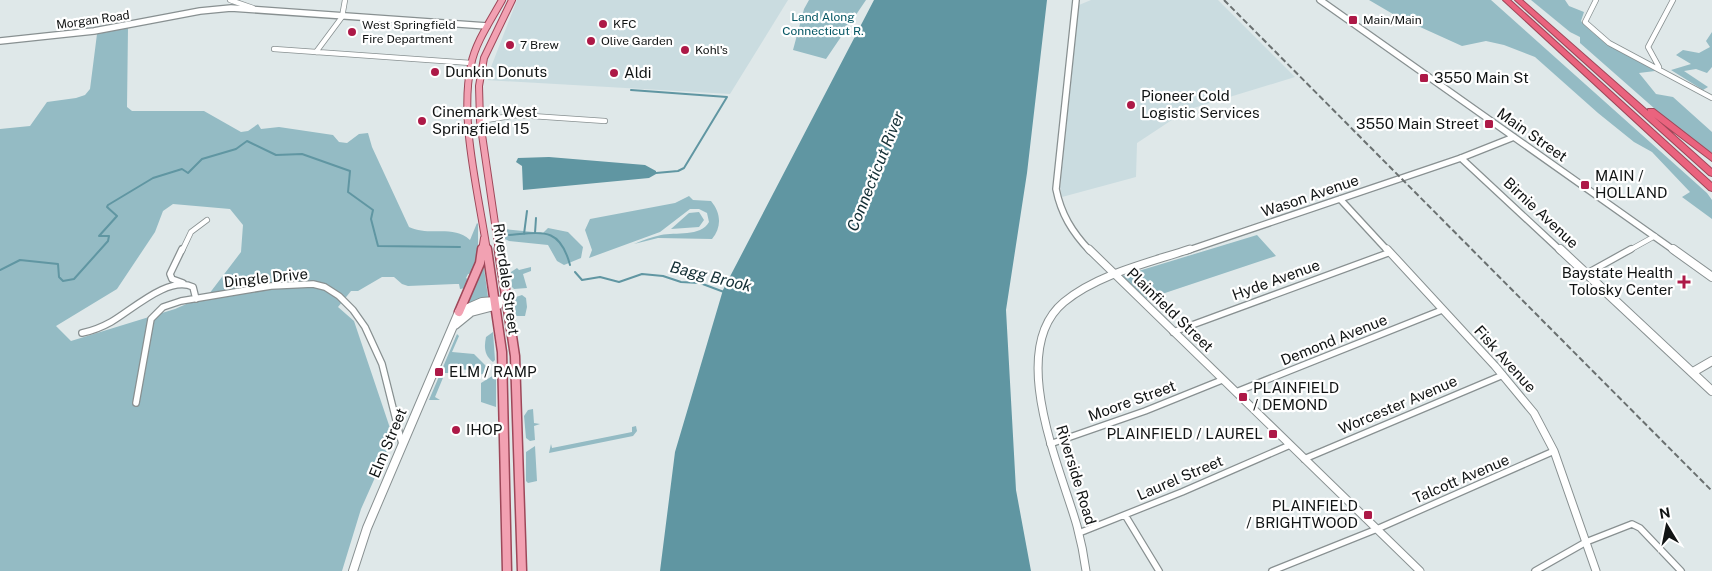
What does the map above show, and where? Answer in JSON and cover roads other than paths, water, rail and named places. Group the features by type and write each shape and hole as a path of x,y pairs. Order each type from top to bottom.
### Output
{"highway":[{"path":"1504,0 1712,188"},
{"path":"1518,0 1712,173"},
{"path":"1556,33 1712,158"}],"main road":[{"name":"Riverdale Street","path":"502,0 487,26 471,62 466,96 502,352 507,571"},
{"name":"Riverdale Street","path":"512,0 489,43 479,74 477,100 508,300 516,380 522,571"},
{"name":"Main Street","path":"1320,0 1712,277"},
{"name":"Morgan Road","path":"0,41 83,32 200,11 231,8 487,26"},
{"path":"487,26 499,25"},
{"path":"470,132 475,140 479,169 485,169 487,166"},
{"name":"Wason Avenue","path":"1461,158 1514,137"},
{"name":"Birnie Avenue","path":"1461,158 1712,391"},
{"path":"459,312 480,263 485,228"},
{"name":"Elm Street","path":"353,571 367,528 459,312 468,306 508,300"},
{"name":"Elm Street","path":"454,327 471,312 495,302"},
{"path":"1692,372 1712,361"}],"street":[{"path":"230,0 234,4 231,8"},
{"path":"230,0 259,9"},
{"path":"316,52 342,17 345,0"},
{"name":"Plainfield Street","path":"1076,0 1056,189 1063,217 1072,230 1114,275 1420,571"},
{"path":"1596,0 1585,22 1609,43 1661,68 1712,98"},
{"path":"1661,68 1655,63 1648,47 1673,0"},
{"path":"274,49 471,62"},
{"path":"480,122 513,115 605,121"},
{"name":"Wason Avenue","path":"1114,275 1461,158"},
{"name":"Fisk Avenue","path":"1340,199 1503,375 1538,420 1554,451 1596,571"},
{"path":"196,299 196,292 192,286 172,278 170,274 191,232 207,220"},
{"path":"1586,274 1655,236"},
{"name":"Hyde Avenue","path":"1174,332 1388,252"},
{"name":"Riverside Road","path":"1086,571 1079,533 1050,444 1040,379 1039,352 1042,333 1060,306 1076,293 1114,275"},
{"path":"82,333 98,329 113,321 160,290 183,283"},
{"name":"Dingle Drive","path":"136,403 154,313 170,305 196,299 309,284 324,286 353,308 373,344 383,370 402,444"},
{"name":"Demond Avenue","path":"1236,392 1442,310"},
{"name":"Worcester Avenue","path":"1304,459 1503,375"},
{"name":"Moore Street","path":"1050,444 1144,411 1222,380"},
{"name":"Laurel Street","path":"1079,533 1290,445"},
{"name":"Talcott Avenue","path":"1272,571 1377,529 1554,451"},
{"path":"1125,515 1160,571"},
{"path":"1535,571 1586,542 1626,525 1634,524 1681,571"}],"water":[{"name":"Connecticut River","path":"874,0 1047,0 1027,173 1006,310 1016,490 1031,571 660,571 675,452 723,290"},
{"path":"549,157 645,165 656,171 656,174 649,178 523,190 522,166 516,162 518,158"}],"waterway":[{"path":"631,90 727,97 684,168 678,171 656,173"},
{"name":"Bagg Brook","path":"0,270 20,260 58,264 59,277 63,281 74,279 108,241 109,236 99,236 117,216 107,207 108,205 153,178 182,169 188,173 202,159 236,149 247,141 276,155 302,154 350,171 348,192 373,210 371,219 378,246 460,247"},
{"path":"524,234 527,211"},
{"path":"535,233 536,218"},
{"name":"Bagg Brook","path":"524,234 535,233"},
{"name":"Bagg Brook","path":"535,233 555,238 561,244 570,265"},
{"name":"Bagg Brook","path":"509,235 524,234"},
{"name":"Bagg Brook","path":"575,272 582,280 600,277 619,282 642,274 663,276 681,282 700,283 724,292"}],"railway":[{"path":"1224,0 1712,491"}],"place":[{"name":"Main/Main","path":"1353,20"},
{"name":"KFC","path":"603,24"},
{"name":"West Springfield Fire Department","path":"352,32"},
{"name":"Olive Garden","path":"591,41"},
{"name":"7 Brew","path":"510,45"},
{"name":"Kohl's","path":"685,50"},
{"name":"Dunkin Donuts","path":"435,72"},
{"name":"Aldi","path":"614,73"},
{"name":"3550 Main St","path":"1424,78"},
{"name":"Pioneer Cold Logistic Services","path":"1131,105"},
{"name":"Cinemark West Springfield 15","path":"422,121"},
{"name":"3550 Main Street","path":"1489,124"},
{"name":"MAIN / HOLLAND","path":"1585,185"},
{"name":"Baystate Health Tolosky Center","path":"1684,282"},
{"name":"ELM / RAMP","path":"439,372"},
{"name":"PLAINFIELD / DEMOND","path":"1243,397"},
{"name":"IHOP","path":"456,430"},
{"name":"PLAINFIELD / LAUREL","path":"1273,434"},
{"name":"PLAINFIELD / BRIGHTWOOD","path":"1368,515"}],"park label":[{"name":"Land Along Connecticut R.","path":"823,24"}]}
